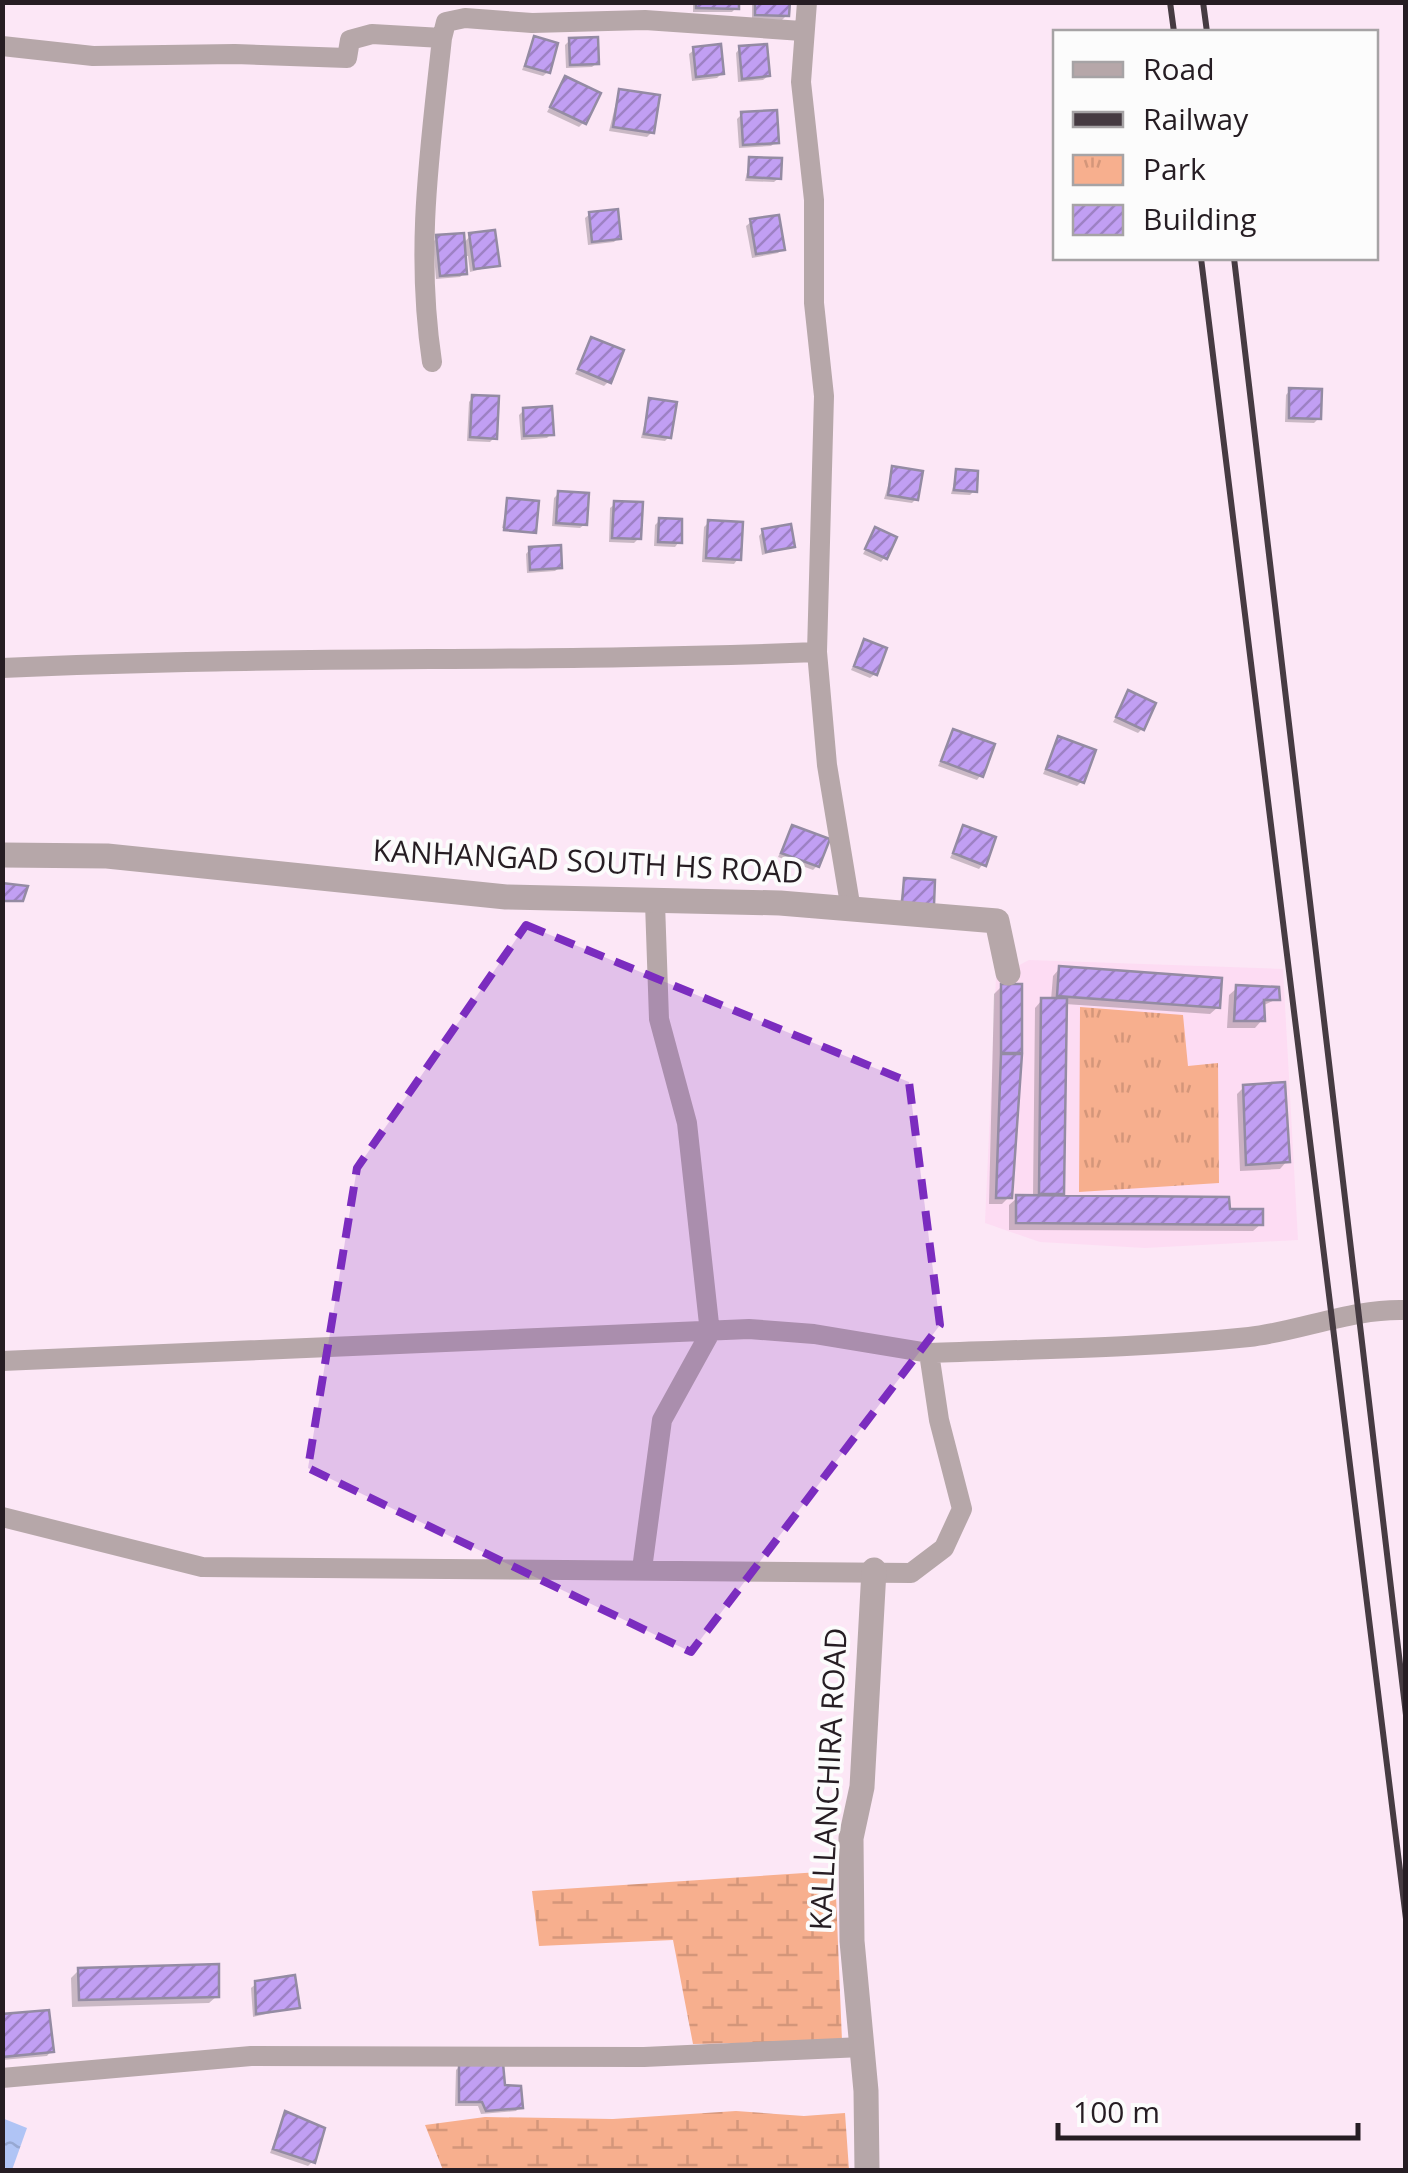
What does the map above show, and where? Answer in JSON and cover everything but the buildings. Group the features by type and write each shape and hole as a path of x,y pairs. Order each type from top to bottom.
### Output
{"street":[{"path":"807,2 801,82 814,200 814,302 824,396 817,652 828,765 851,910"},
{"path":"432,362 424,304 422,231 446,22 466,10 532,23 583,19 710,22 802,31"},
{"path":"2,46 92,56 235,54 347,58 350,40 372,34 442,38"},
{"path":"2,668 201,658 600,661 817,652"},
{"name":"KANHANGAD SOUTH HS ROAD","path":"2,855 107,856 506,897 780,903 997,921 1008,973"},
{"path":"642,1569 662,1420 710,1333 686,1124 659,1020 655,903"},
{"path":"2,1361 749,1329 814,1334 929,1353 1250,1337 1330,1323 1360,1312 1406,1310"},
{"path":"2,1517 202,1567 911,1573 944,1548 962,1508 939,1420 929,1353"},
{"name":"KALLLANCHIRA ROAD","path":"867,2170 862,2047 852,1941 852,1838 862,1787 874,1570"},
{"path":"2,2078 251,2056 644,2057 862,2047"}],"highlighted area":[{"path":"526,925 909,1082 940,1325 691,1652 308,1468 357,1168"}],"shaded area":[{"path":"1029,960 1283,969 1298,1240 1145,1248 1040,1242 985,1223 996,977"}],"green space":[{"path":"1080,1007 1183,1015 1188,1066 1218,1063 1219,1183 1079,1192"},
{"path":"835,1871 842,2041 693,2044 673,1940 539,1946 532,1891"},
{"path":"736,2111 804,2116 845,2113 849,2170 443,2170 425,2125 485,2117 613,2119"}],"water":[{"path":"2,2118 27,2128 12,2170 3,2167"}],"railway":[{"path":"1170,2 1174,30"},
{"path":"1203,2 1207,30"},
{"path":"1201,260 1406,1919"},
{"path":"1234,260 1406,1715"}]}
